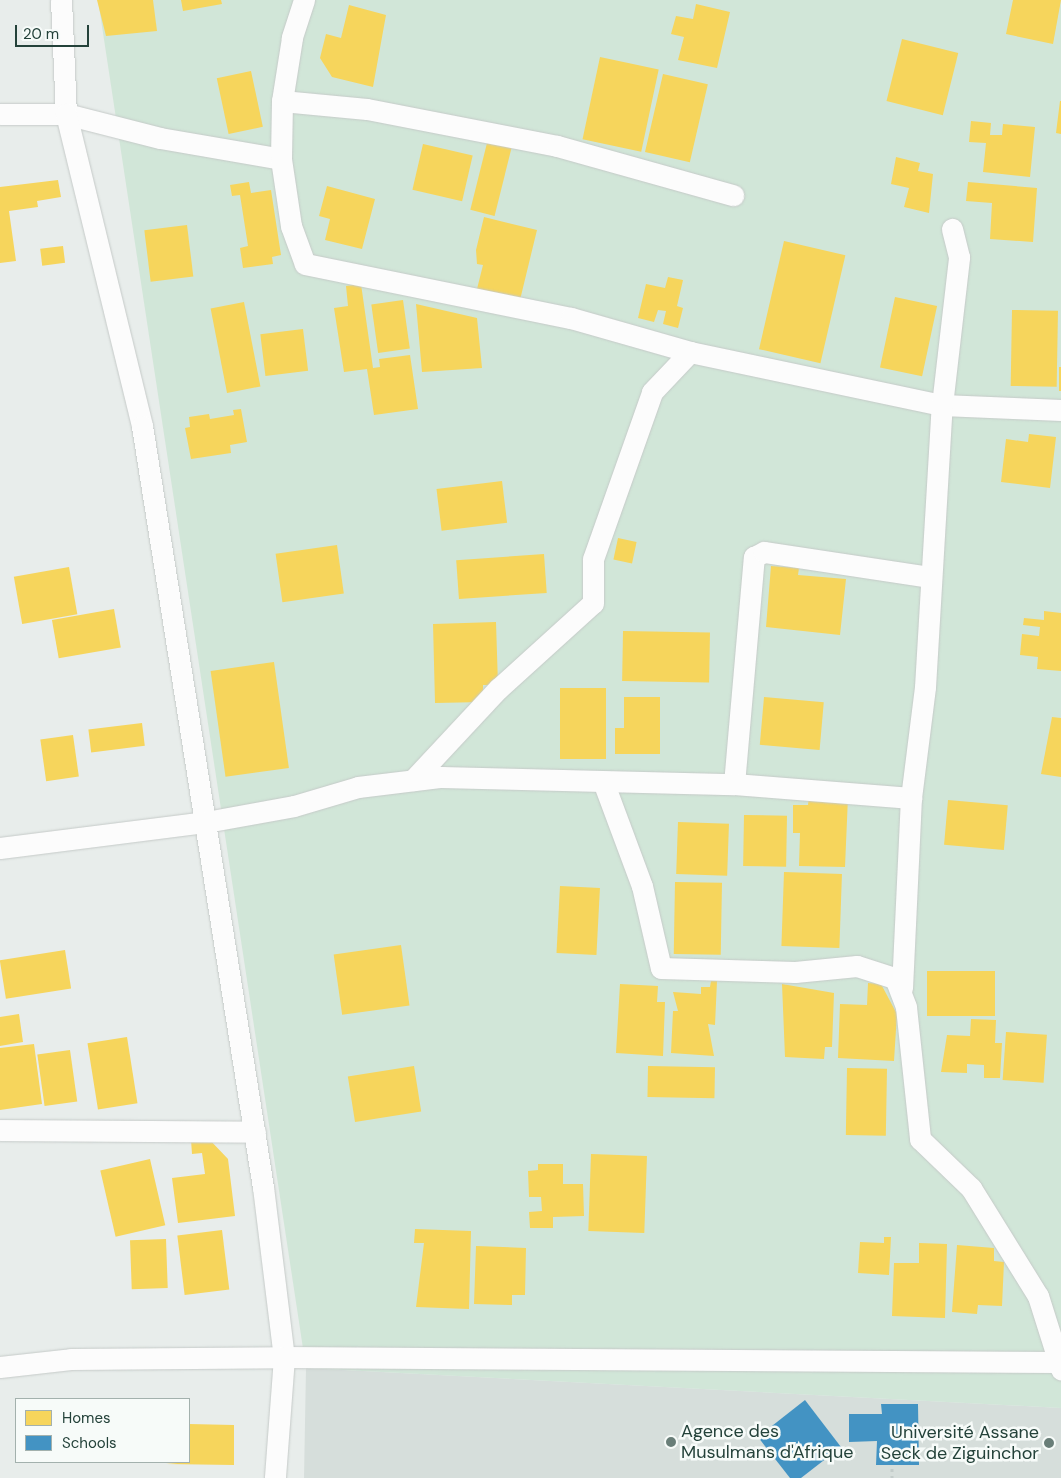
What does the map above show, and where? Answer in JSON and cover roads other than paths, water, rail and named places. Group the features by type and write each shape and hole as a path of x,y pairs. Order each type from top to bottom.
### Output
{"street":[{"path":"61,0 66,114 142,426 255,1132 284,1357 274,1478"},
{"path":"304,0 292,38 282,101 281,159 291,226 306,264 571,318 690,352 942,405 1061,410"},
{"path":"282,101 367,109 557,146 733,195"},
{"path":"0,114 66,114 160,138 281,159"},
{"path":"0,1367 71,1359 284,1357 1060,1366 1038,1296 971,1188 920,1139 902,988 912,798 925,688 930,577 942,405 959,257 952,229"},
{"path":"413,780 498,689 593,603 593,559 652,392 690,352"},
{"path":"734,784 754,557 764,552 930,577"},
{"path":"0,848 206,822 294,806 358,787 413,780 554,778 604,784 734,784 912,798"},
{"path":"604,784 642,886 661,968 795,972 857,966 895,978 902,988"},
{"path":"0,1130 255,1132"}],"place":[{"name":"Agence des Musulmans d'Afrique","path":"671,1442"},
{"name":"Université Assane Seck de Ziguinchor","path":"1049,1443"}]}
